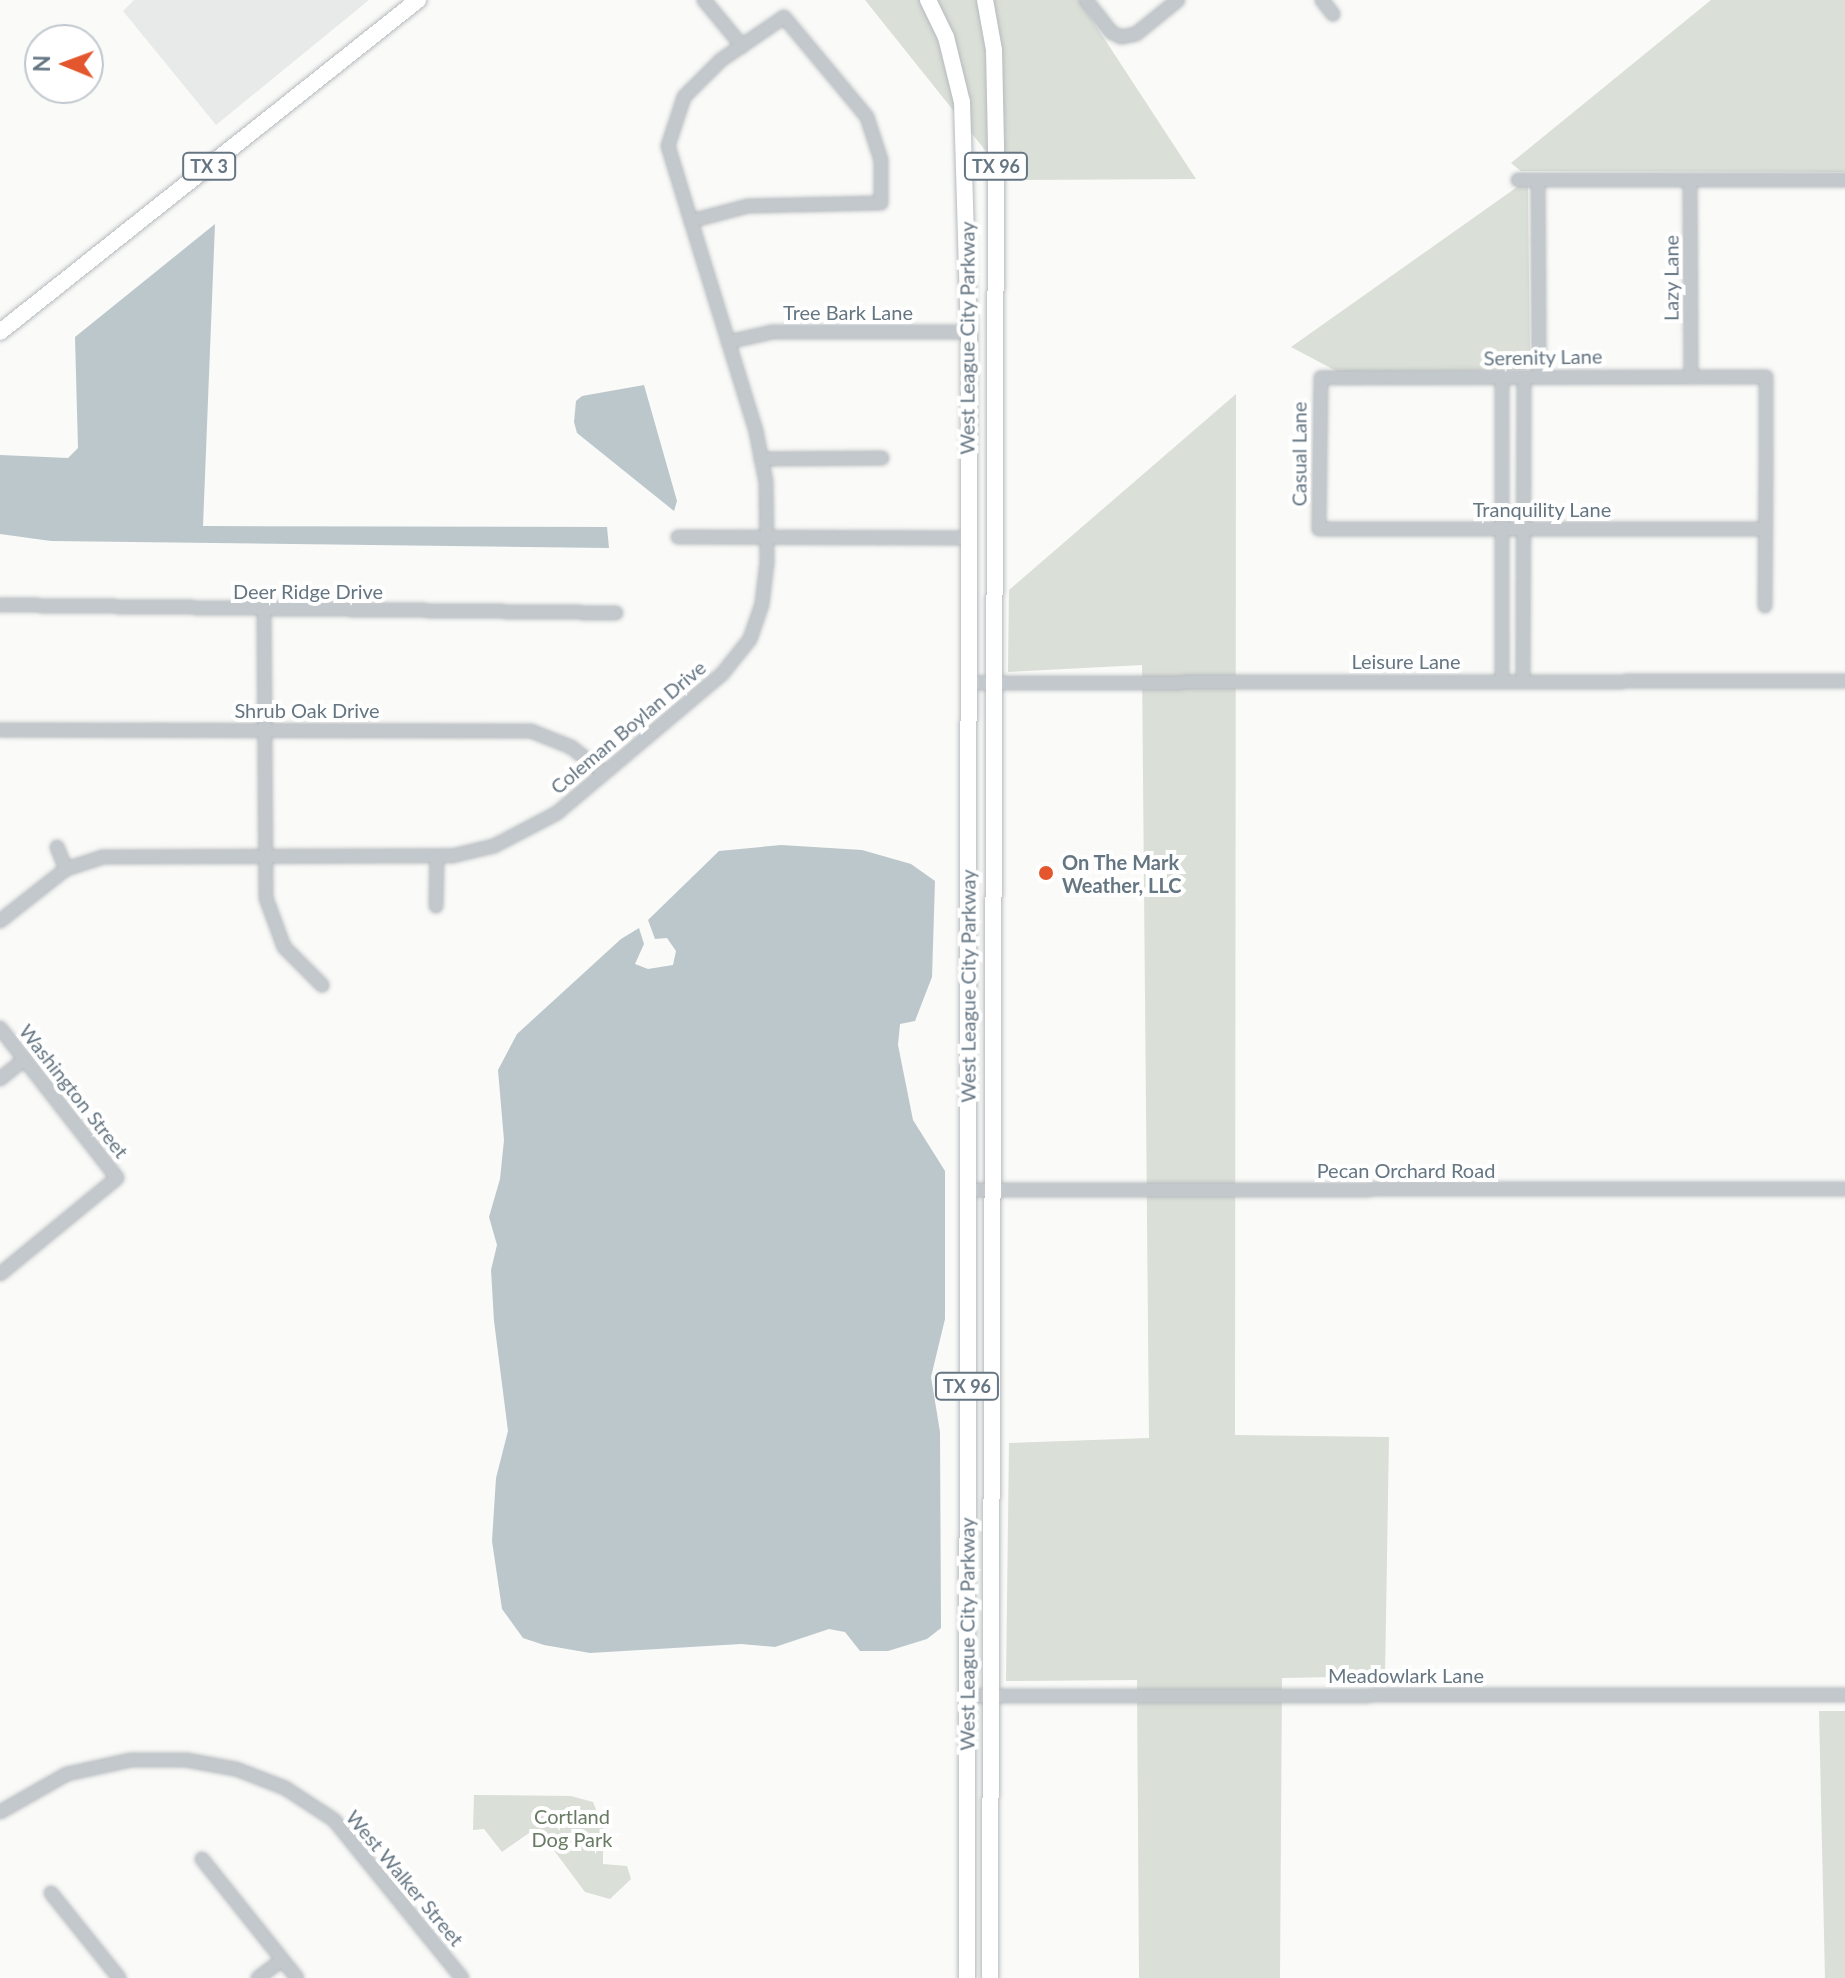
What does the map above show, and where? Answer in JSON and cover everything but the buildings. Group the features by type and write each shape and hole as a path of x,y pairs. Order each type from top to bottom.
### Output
{"main road":[{"name":"TX 3","path":"0,332 418,0"},
{"name":"West League City Parkway","path":"928,0 946,37 962,102 969,332 967,1978"},
{"name":"West League City Parkway","path":"985,0 994,50 996,332 990,1978"},
{"path":"969,332 996,332"}],"street":[{"path":"704,0 742,46"},
{"path":"1086,0 1111,32 1121,37 1136,34 1178,0"},
{"path":"1322,0 1333,14"},
{"name":"Coleman Boylan Drive","path":"0,921 66,869 102,857 133,854 437,856 494,846 557,813 722,674 750,639 762,604 767,537 761,459 668,146 684,97 742,46 784,17 867,117 881,160 881,203 748,206 691,221"},
{"path":"1518,180 1845,180"},
{"path":"1538,180 1539,375"},
{"name":"Lazy Lane","path":"1690,180 1691,377"},
{"name":"Tree Bark Lane","path":"728,342 772,332 969,332"},
{"name":"Serenity Lane","path":"1321,378 1524,379 1539,375 1766,377 1765,529"},
{"name":"Casual Lane","path":"1319,529 1321,378"},
{"path":"1502,378 1502,681"},
{"path":"1523,681 1524,379"},
{"path":"761,459 882,458"},
{"name":"Tranquility Lane","path":"1319,529 1765,529"},
{"path":"1765,529 1765,606"},
{"path":"678,537 968,538"},
{"name":"Deer Ridge Drive","path":"0,605 264,611 616,613"},
{"path":"264,611 262,855 266,898 284,947 322,985"},
{"name":"Leisure Lane","path":"968,683 1845,681"},
{"name":"Shrub Oak Drive","path":"0,730 531,731 571,747 603,772"},
{"path":"57,847 66,869"},
{"path":"436,906 437,856"},
{"name":"Washington Street","path":"0,1028 117,1178 0,1274"},
{"path":"0,1079 25,1059"},
{"name":"Pecan Orchard Road","path":"968,1190 1845,1189"},
{"name":"Meadowlark Lane","path":"967,1696 1845,1695"},
{"name":"West Walker Street","path":"0,1812 67,1774 131,1760 186,1760 236,1769 285,1788 334,1820 462,1978"},
{"path":"202,1859 297,1978"},
{"path":"51,1893 119,1978"},
{"path":"258,1978 282,1960"}],"shaded area":[{"path":"134,0 369,0 216,125 123,11"},
{"path":"215,224 203,526 607,527 609,548 51,541 0,534 0,455 68,458 78,448 75,337"},
{"path":"644,385 677,501 674,511 577,433 574,422 576,401 582,396"},
{"path":"781,845 862,850 911,864 935,881 932,977 915,1021 900,1024 898,1045 913,1120 945,1171 945,1319 931,1377 940,1432 941,1628 927,1639 888,1651 860,1651 845,1632 829,1629 775,1647 741,1644 590,1653 544,1645 523,1638 502,1609 492,1541 496,1478 508,1431 494,1321 491,1270 497,1245 489,1217 500,1179 504,1140 498,1070 517,1034 621,939 639,928 644,944 635,964 648,969 673,965 676,951 667,938 655,939 648,920 719,851"}],"green space":[{"path":"865,0 1079,0 1196,179 1009,180"},
{"path":"1711,0 1845,0 1845,172 1521,171 1511,163"},
{"path":"1520,185 1528,185 1530,362 1526,370 1340,373 1291,347"},
{"path":"1236,394 1235,1435 1389,1437 1385,1676 1282,1678 1280,1978 1139,1978 1137,1680 1006,1681 1009,1443 1149,1438 1142,665 1008,672 1009,590"},
{"path":"1819,1711 1845,1711 1845,1978 1825,1978"},
{"name":"Cortland Dog Park","path":"474,1795 571,1796 593,1802 603,1827 603,1864 627,1866 631,1879 610,1899 585,1892 544,1837 529,1833 502,1852 484,1829 473,1830"}],"place":[{"name":"On The Mark Weather, LLC","path":"1046,873"}]}
